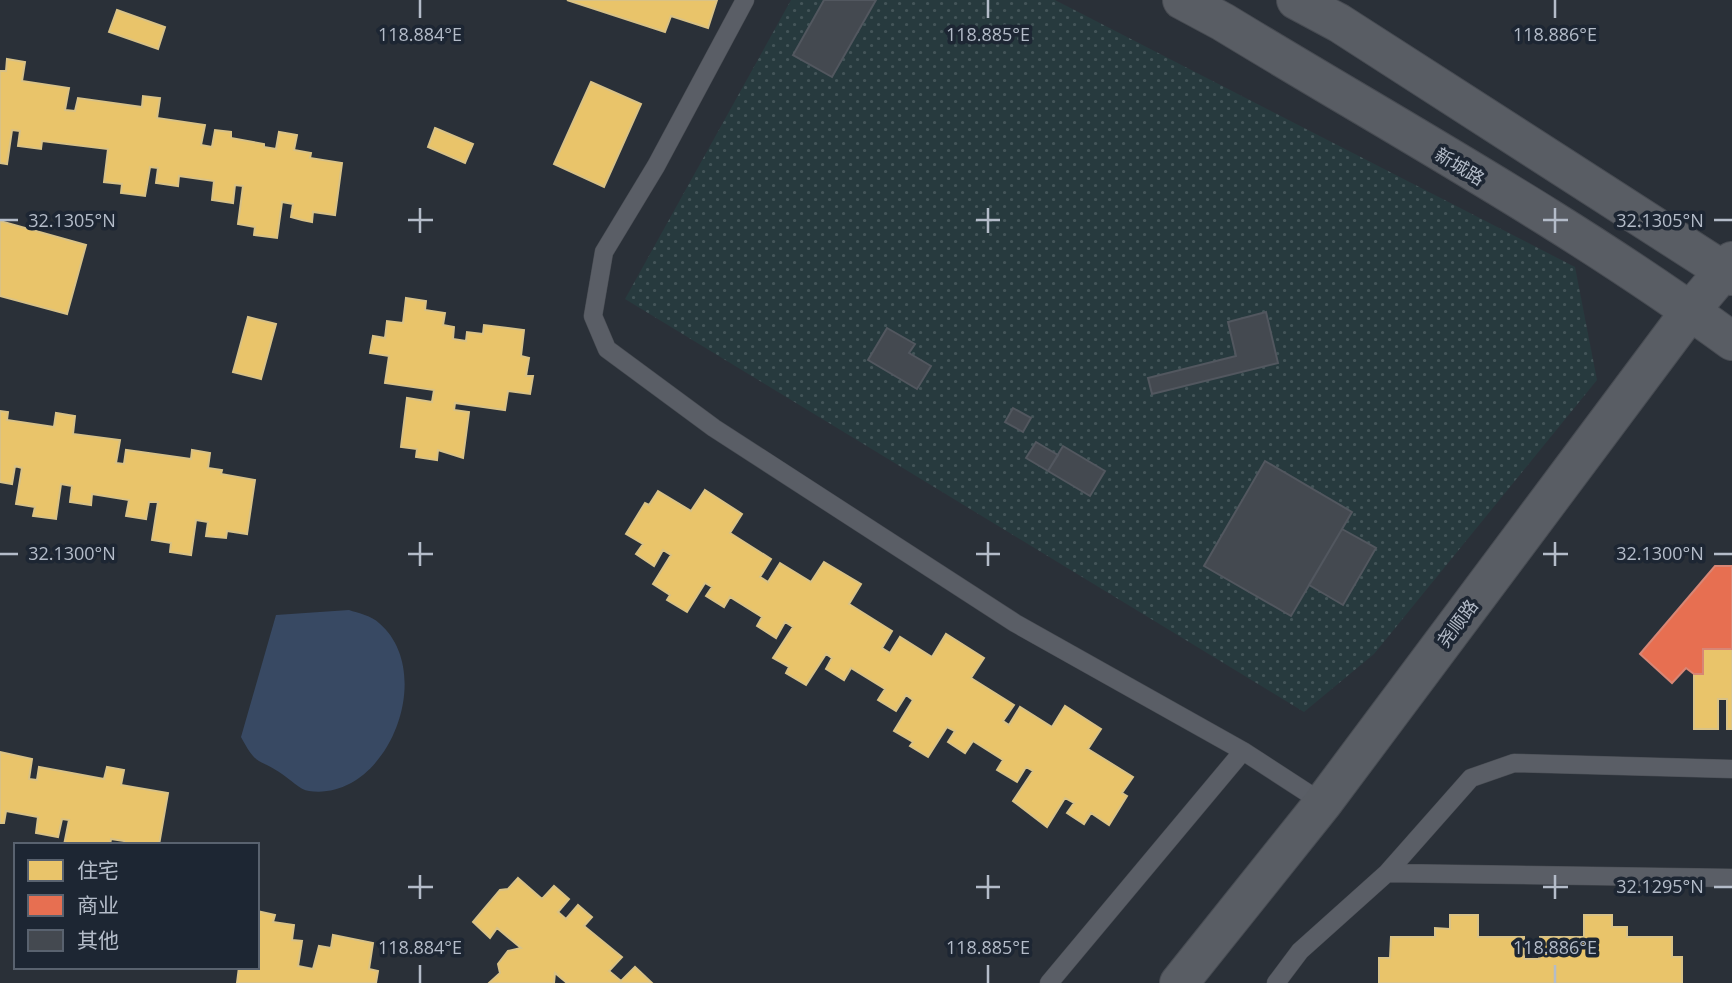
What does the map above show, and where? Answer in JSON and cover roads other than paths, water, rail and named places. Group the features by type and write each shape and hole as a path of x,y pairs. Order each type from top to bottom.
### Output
{"main road":[{"name":"新城路","path":"1182,0 1223,22 1545,217 1691,310 1732,341"},
{"path":"1296,0 1339,23 1729,269"},
{"name":"尧顺路","path":"1179,983 1323,803 1691,310 1729,269"}],"lane":[{"path":"745,0 656,166 604,252 593,316 607,349 714,428 1014,623 1243,751 1323,803"},
{"path":"1049,983 1243,751"},
{"path":"1276,983 1300,951 1387,873 1471,778 1514,762 1732,769"},
{"path":"1387,873 1732,878"}],"water":[{"path":"349,610 379,623 396,645 404,672 403,701 395,730 381,756 361,776 337,789 309,791 258,760 241,737 276,615"}]}
